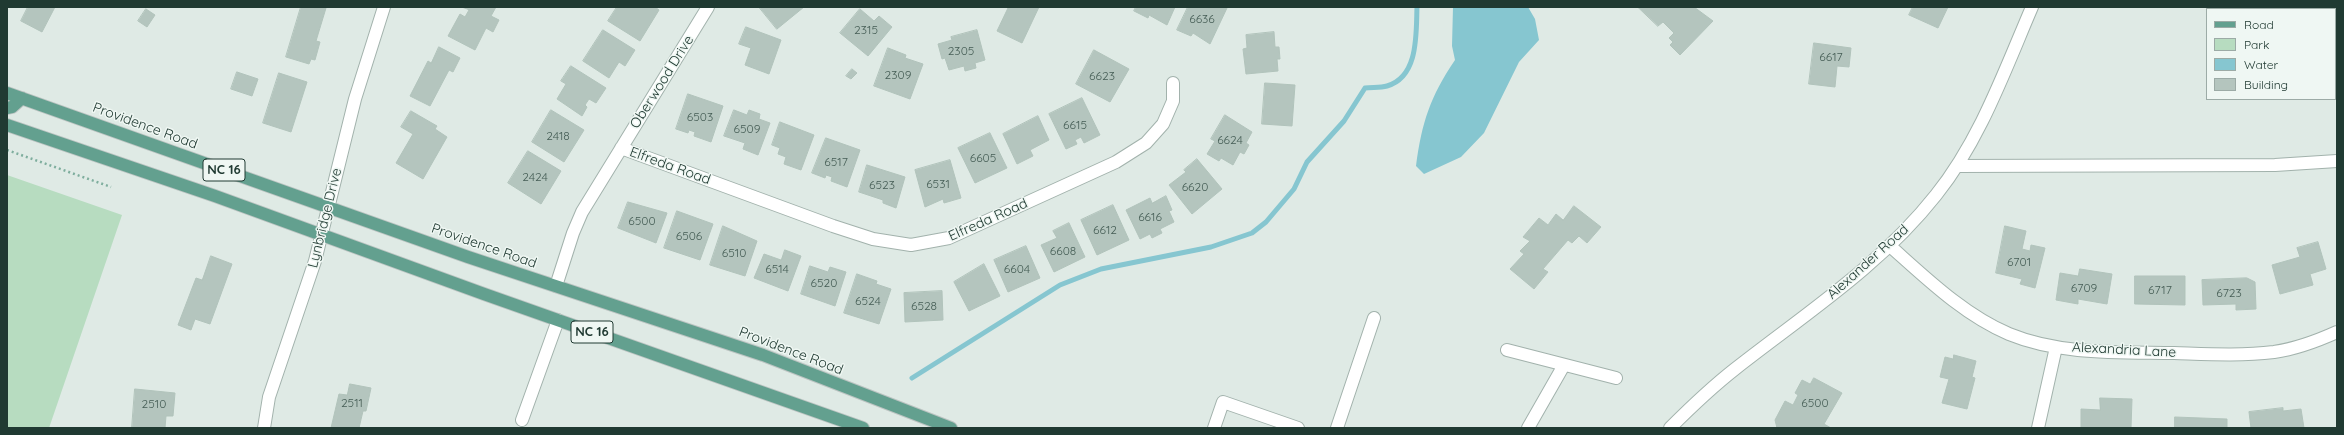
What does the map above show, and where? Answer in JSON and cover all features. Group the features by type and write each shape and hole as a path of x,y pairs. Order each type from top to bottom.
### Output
{"main road":[{"name":"Providence Road","path":"7,92 328,207 556,286 763,355 951,428"},
{"path":"7,108 12,107 22,98"},
{"name":"NC 16","path":"7,125 322,235 863,428"}],"street":[{"name":"Lynbridge Drive","path":"264,428 269,397 322,235 355,99 384,7"},
{"name":"Oberwood Drive","path":"556,286 573,233 582,212 708,7"},
{"name":"Alexander Road","path":"1670,428 1729,373 1847,284 1890,246 1937,195 1957,166 1988,110 2032,7"},
{"name":"Elfreda Road","path":"621,148 833,226 873,239 911,246 949,238 1122,158 1146,143 1163,124 1173,101 1173,83"},
{"path":"1957,166 2275,165 2337,161"},
{"name":"Alexandria Lane","path":"1890,246 1933,284 1978,318 2026,341 2097,352 2241,354 2275,352 2302,346 2337,332"},
{"path":"1337,428 1374,318"},
{"path":"522,420 558,320"},
{"path":"2038,428 2056,346"},
{"path":"1507,350 1616,378"},
{"path":"1528,428 1564,365"},
{"path":"1214,428 1223,402 1298,428"}],"path":[{"path":"7,150 111,187"}],"green space":[{"path":"7,175 122,215 49,428 7,428"}],"water":[{"path":"1453,7 1528,7 1535,19 1539,40 1519,62 1484,133 1461,157 1424,174 1416,166 1424,123 1433,98 1446,73 1455,60 1452,46"}],"building":[{"path":"28,7 55,7 42,32 21,21"},
{"path":"301,7 326,8 316,41 320,42 315,60 311,59 309,64 286,57"},
{"path":"462,7 496,7 491,16 499,20 493,32 486,28 475,50 448,36 460,14 465,17 469,10"},
{"path":"617,7 655,7 659,10 640,41 608,21"},
{"path":"759,7 804,7 777,29"},
{"path":"1006,7 1039,7 1022,43 997,31 1008,8"},
{"path":"1136,7 1175,7 1167,25 1149,15 1148,18 1134,11"},
{"path":"1188,7 1227,8 1210,44 1193,33 1191,36 1177,30"},
{"path":"1638,7 1694,7 1713,21 1680,55 1670,45 1673,42 1669,38 1674,33 1663,22 1658,26"},
{"path":"1913,7 1948,7 1938,28 1909,15"},
{"path":"146,9 155,15 147,27 138,21"},
{"path":"860,9 874,21 879,16 892,27 868,56 840,33"},
{"path":"746,27 781,40 769,74 745,65 751,48 739,44"},
{"path":"603,30 635,50 625,66 619,62 609,78 583,61"},
{"path":"977,30 985,60 975,63 976,68 965,71 964,66 949,70 945,58 942,59 938,44 952,40 951,37"},
{"path":"1274,32 1275,47 1279,47 1280,59 1277,59 1278,71 1246,74 1243,49 1247,48 1246,35"},
{"path":"1814,43 1851,48 1849,67 1837,66 1835,87 1809,84"},
{"path":"439,47 460,58 453,72 449,70 430,106 410,96 428,61 431,63"},
{"path":"888,48 906,55 905,58 923,64 910,99 874,86"},
{"path":"1094,50 1129,69 1110,102 1076,84"},
{"path":"571,66 606,88 596,103 589,99 585,105 587,107 582,116 557,99 566,84 561,81"},
{"path":"852,69 857,73 851,79 846,76"},
{"path":"237,72 258,79 252,96 231,89"},
{"path":"279,73 307,82 291,132 263,123"},
{"path":"1265,83 1295,85 1292,126 1262,124"},
{"path":"688,94 723,106 711,142 694,136 695,132 689,130 688,133 676,129"},
{"path":"1082,98 1100,135 1084,143 1081,137 1075,140 1077,144 1066,149 1049,114"},
{"path":"551,110 584,130 564,162 532,142"},
{"path":"734,110 747,115 749,110 760,114 759,119 770,123 758,155 743,149 745,143 724,136"},
{"path":"411,111 437,126 435,129 447,137 423,179 396,163 413,134 401,127"},
{"path":"1225,115 1252,132 1246,143 1249,145 1244,154 1240,152 1233,165 1221,158 1219,161 1207,154 1215,141 1211,139"},
{"path":"1038,116 1049,140 1030,150 1033,156 1017,164 1003,134"},
{"path":"780,122 814,135 801,170 784,164 786,157 778,154 780,148 772,145"},
{"path":"990,133 1007,168 975,183 958,148"},
{"path":"826,138 860,150 847,187 831,181 832,177 826,175 825,178 812,173"},
{"path":"528,151 561,171 541,204 508,183"},
{"path":"1197,159 1222,189 1192,214 1169,185 1186,172 1184,170"},
{"path":"950,160 961,198 944,203 943,199 925,207 915,170"},
{"path":"867,165 905,177 896,208 883,203 883,200 859,192"},
{"path":"1166,196 1172,210 1169,211 1174,222 1160,229 1162,233 1152,238 1150,234 1140,239 1126,210 1150,198 1152,203"},
{"path":"628,202 667,213 656,243 618,228"},
{"path":"1113,205 1129,240 1097,255 1081,220"},
{"path":"1574,206 1601,227 1587,243 1579,236 1572,243 1568,240 1543,269 1548,272 1534,289 1510,269 1524,254 1520,251 1530,241 1523,237 1539,218 1548,225 1556,214 1563,220"},
{"path":"677,211 713,224 700,260 664,248"},
{"path":"1069,223 1085,257 1054,272 1041,245 1057,238 1053,231"},
{"path":"723,226 757,241 745,276 710,265"},
{"path":"2005,226 2026,231 2022,249 2030,251 2031,245 2045,248 2035,288 2020,284 2022,279 1996,273"},
{"path":"2318,242 2326,269 2310,274 2313,285 2280,294 2272,265 2300,257 2297,248"},
{"path":"1026,246 1040,278 1008,292 994,260"},
{"path":"785,250 801,256 788,291 754,278 764,254 781,260"},
{"path":"211,256 232,264 210,324 195,319 191,330 178,325 196,278 202,280"},
{"path":"984,264 1000,296 969,311 954,282"},
{"path":"810,266 828,272 830,267 846,272 835,306 801,294"},
{"path":"2080,269 2112,274 2107,304 2078,299 2078,304 2056,300 2060,273 2078,276"},
{"path":"857,274 877,281 876,284 891,289 879,324 844,313"},
{"path":"2135,276 2185,276 2185,305 2135,304"},
{"path":"2247,278 2255,282 2256,309 2236,310 2236,304 2203,305 2202,280"},
{"path":"942,291 943,320 905,322 904,293"},
{"path":"1954,355 1976,361 1972,377 1975,378 1967,409 1942,403 1949,379 1940,377 1945,357 1953,359"},
{"path":"1814,378 1842,393 1824,424 1831,428 1777,428 1775,420 1785,401 1793,405 1798,395 1795,393 1802,380 1810,384"},
{"path":"350,384 371,388 366,411 363,411 359,428 331,428 339,394 347,395"},
{"path":"135,389 175,393 173,416 166,416 165,428 132,428"},
{"path":"2100,398 2132,399 2131,428 2081,428 2081,409 2100,410"},
{"path":"2283,408 2283,411 2301,409 2304,428 2251,428 2249,412"},
{"path":"2175,417 2227,419 2227,428 2175,428"}],"waterway":[{"path":"912,378 1060,285 1101,269 1211,247 1252,233 1266,222 1294,189 1307,162 1344,121 1365,88 1387,86 1397,81 1405,74 1414,53 1416,41 1417,7"}]}
